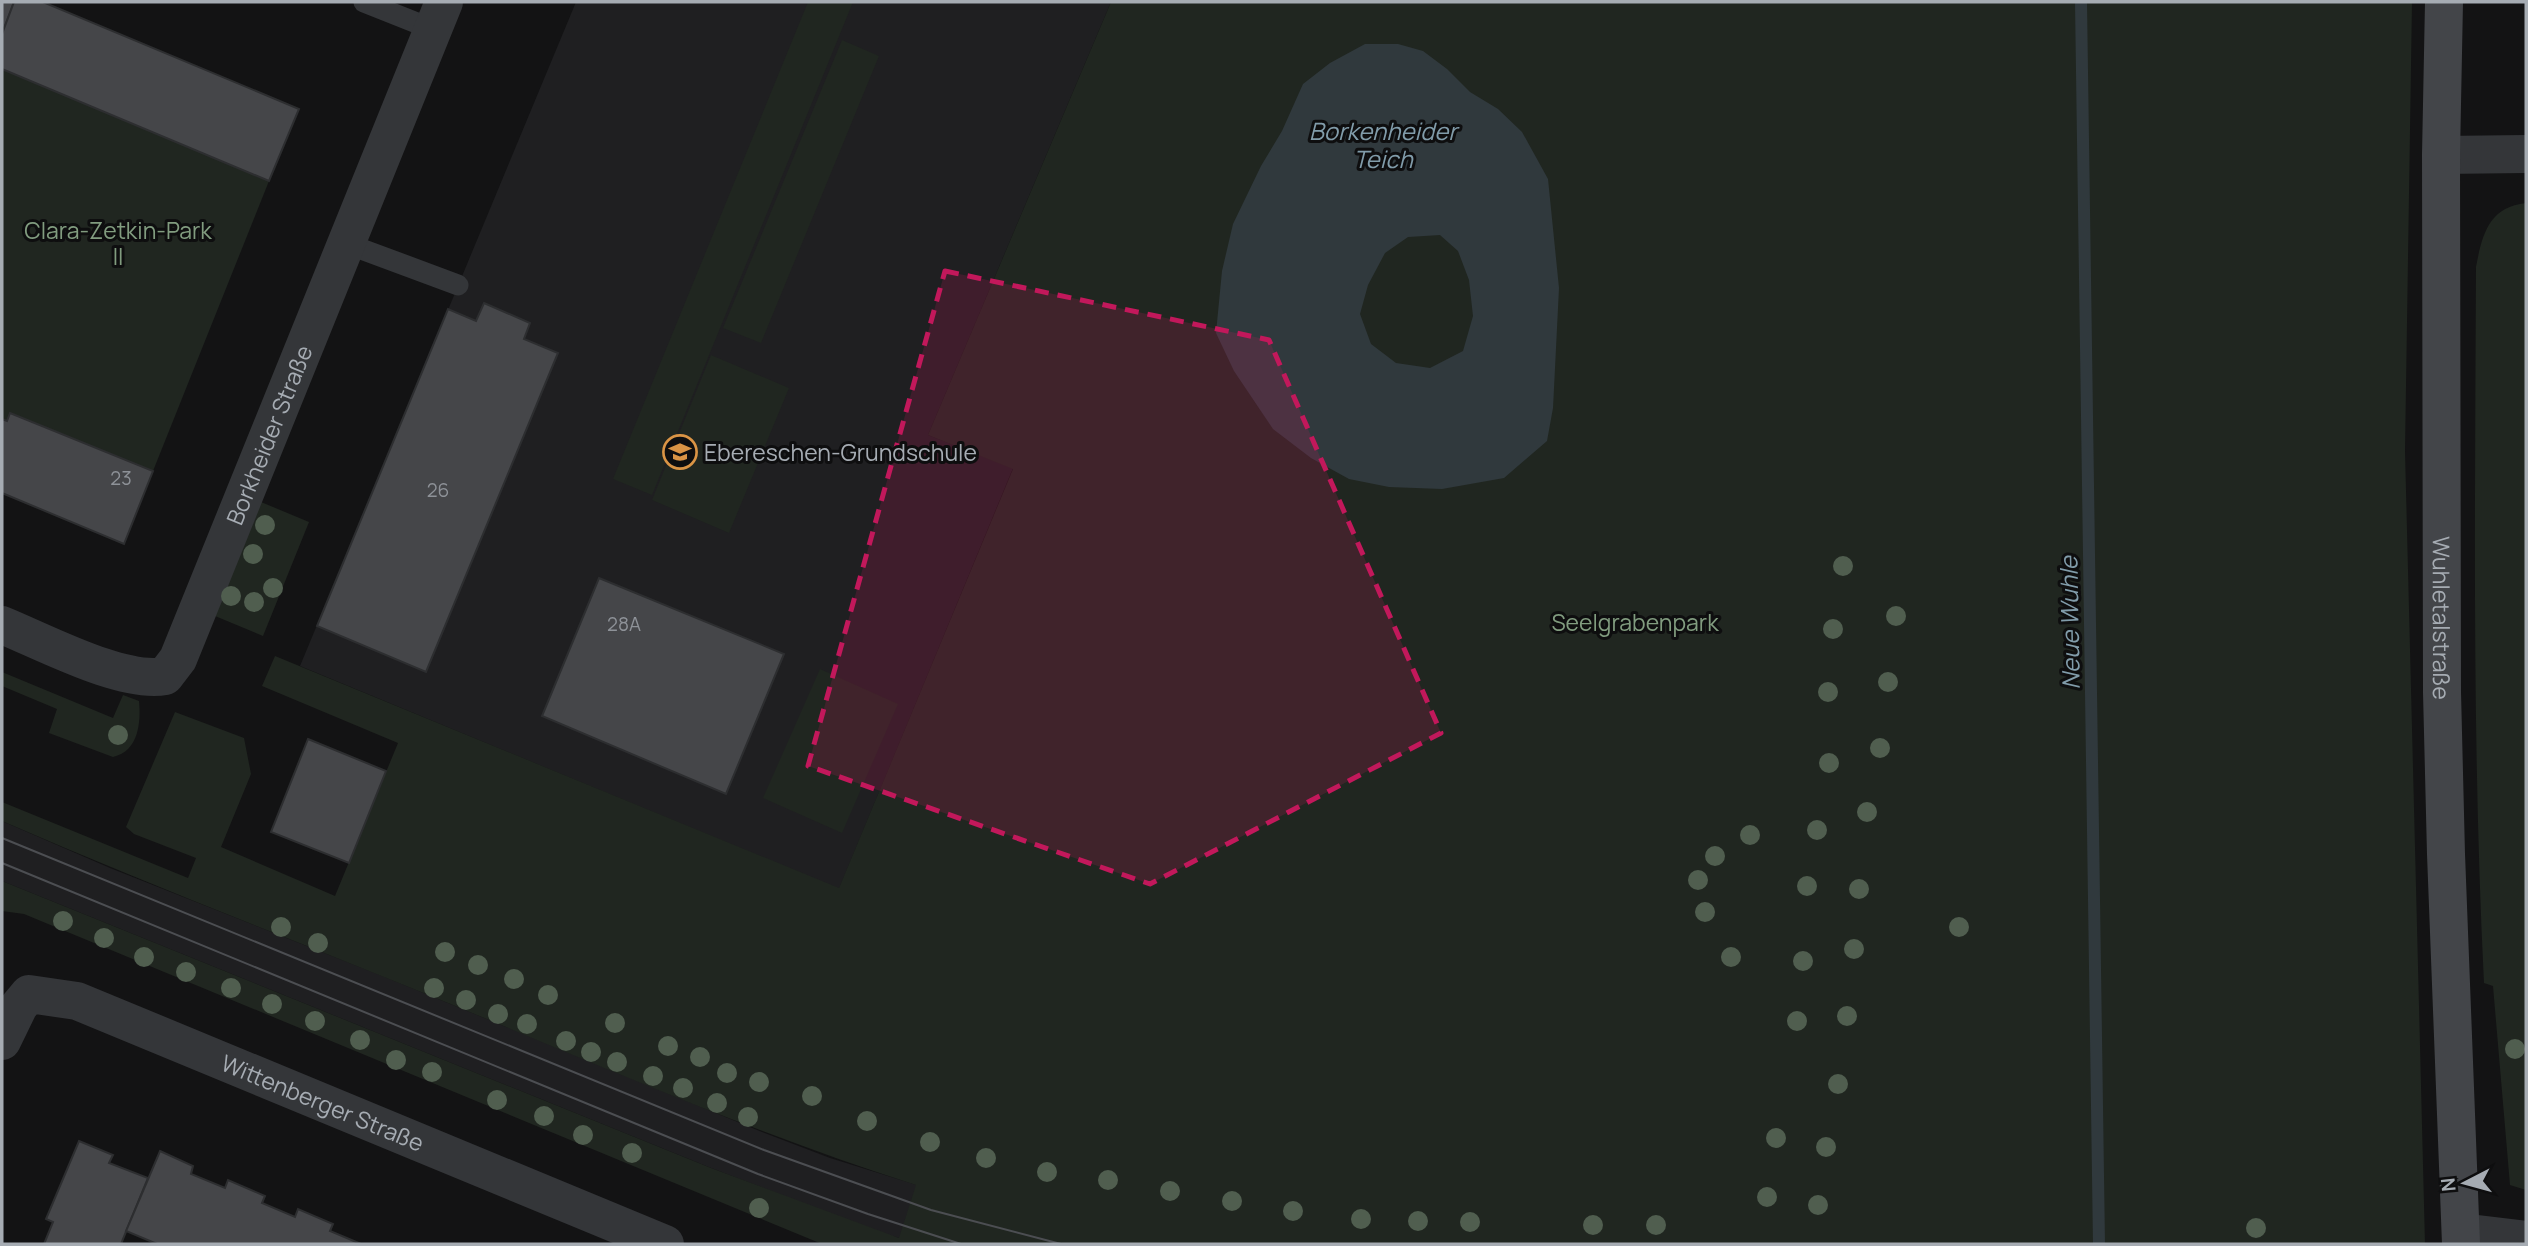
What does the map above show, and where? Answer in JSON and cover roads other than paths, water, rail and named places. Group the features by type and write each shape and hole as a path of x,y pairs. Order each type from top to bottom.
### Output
{"main road":[{"name":"Wuhletalstraße","path":"2444,2 2441,155 2443,705 2461,1238"}],"street":[{"name":"Borkheider Straße","path":"2,625 108,668 150,678 165,676 178,659 438,16"},
{"path":"2441,155 2526,154"},
{"name":"Wittenberger Straße","path":"2,1041 19,1006 29,994 77,1001 665,1244"},
{"name":"Wuhletalstraße","path":"2461,1238 2526,1240"}],"lane":[{"name":"Borkheider Straße","path":"363,2 438,16"},
{"path":"345,243 458,285"}],"water":[{"name":"Borkenheider Teich","path":"1365,44 1398,44 1423,51 1447,69 1470,92 1498,109 1522,132 1548,179 1559,288 1553,408 1547,441 1504,478 1442,489 1389,487 1349,479 1311,458 1273,429 1234,371 1216,333 1222,271 1233,224 1261,166 1282,131 1303,84 1330,63","holes":["1440,235 1458,251 1469,280 1473,316 1463,351 1430,368 1396,363 1371,344 1360,314 1368,285 1385,253 1408,237"]}],"waterway":[{"name":"Neue Wuhle","path":"2081,2 2099,1244"}],"tram line":[{"path":"2,838 764,1150 931,1210 1061,1244"},
{"path":"2,863 758,1174 961,1244"}],"place":[{"name":"Ebereschen-Grundschule","path":"680,452"}],"park label":[{"name":"Clara-Zetkin-Park II","path":"118,243"},
{"name":"Seelgrabenpark","path":"1635,622"}]}
